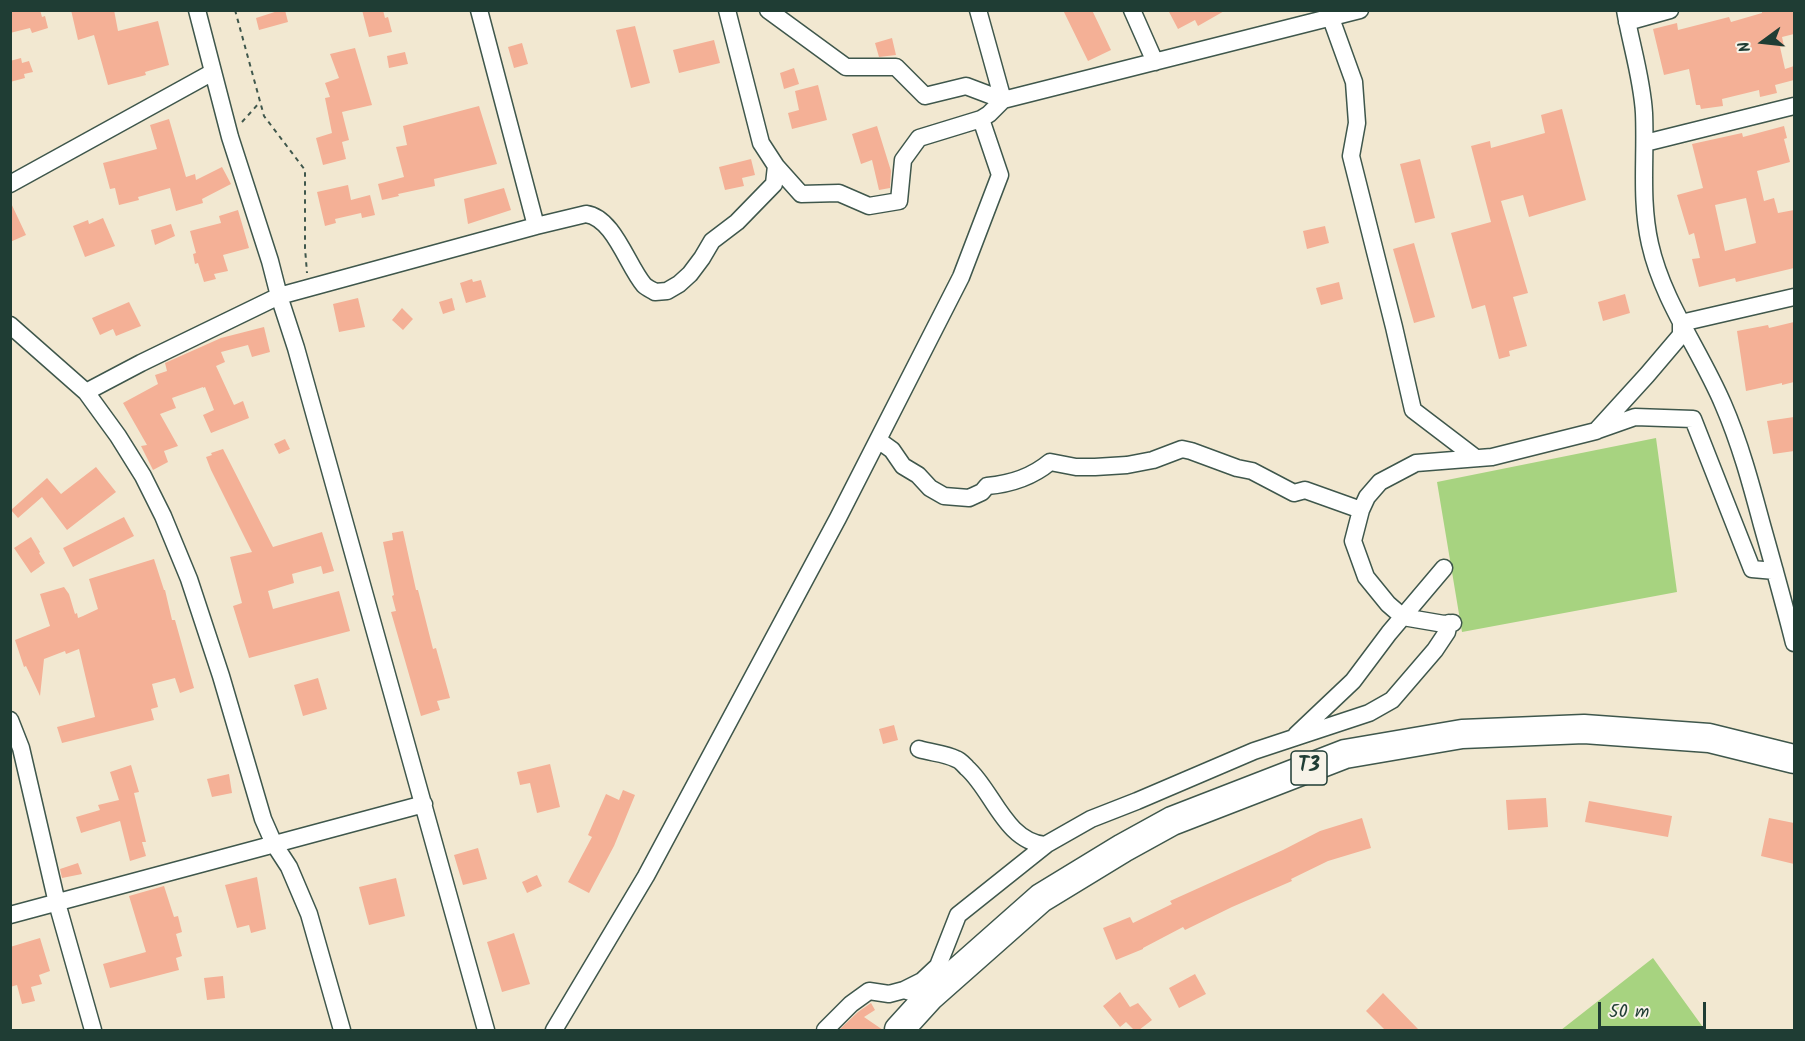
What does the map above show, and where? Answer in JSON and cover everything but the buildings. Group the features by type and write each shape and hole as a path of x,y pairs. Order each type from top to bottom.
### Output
{"highway":[{"name":"T3","path":"899,1030 917,994 1041,898 1172,821 1345,754 1462,734 1584,729 1709,738 1794,759"}],"street":[{"path":"197,10 230,136 296,348 486,1030"},
{"path":"479,10 536,226"},
{"path":"727,10 761,143 776,166 801,194 839,193 868,206 899,201 903,160 919,138 981,119 1003,100 1155,62 1330,14 1360,10"},
{"path":"768,10 846,67 896,68 925,96 966,86 1003,100"},
{"path":"978,10 1003,100"},
{"path":"1132,10 1155,62"},
{"path":"1670,10 1626,16 1642,93 1645,143 1643,189 1650,243 1658,274 1724,405 1744,463 1794,643"},
{"path":"1330,14 1354,82 1357,123 1351,156 1413,410 1476,458"},
{"path":"10,184 213,72"},
{"path":"1645,143 1794,106"},
{"path":"554,1030 646,876 838,518 961,277 1000,175 981,119"},
{"path":"86,392 279,296 586,214 600,220 645,285 656,292 667,291 690,274 712,241 737,222 774,184 776,166"},
{"path":"1682,323 1794,297"},
{"path":"1596,431 1681,335 1682,323"},
{"path":"10,325 86,392 118,436 162,516 184,569 221,676 263,819 274,844 289,867 309,914 342,1030"},
{"path":"825,1030 850,1004 869,991 917,994 922,981 938,966 958,915 1045,845 1091,819 1254,751 1370,713 1392,700 1435,650 1451,623 1403,617 1366,577 1353,541 1367,497 1380,482 1416,463 1492,456 1596,431 1635,417 1693,419 1752,569 1775,571"},
{"path":"878,440 892,450 903,466 918,475 930,488 944,496 969,498 982,492 987,486 1014,482 1033,474 1050,462 1095,467 1127,465 1153,460 1182,449 1252,471 1294,493 1305,490 1361,510"},
{"path":"1293,737 1353,681 1444,568"},
{"path":"10,720 23,758 57,903 93,1030"},
{"path":"920,749 957,759 982,784 991,800 1014,829 1027,839 1045,845"},
{"path":"10,915 424,804"}],"path":[{"path":"235,10 264,116 305,170 305,248 309,287"},
{"path":"230,136 260,102"}],"green space":[{"path":"1656,438 1677,592 1462,632 1437,482"},
{"path":"1653,958 1705,1030 1561,1030"}]}
